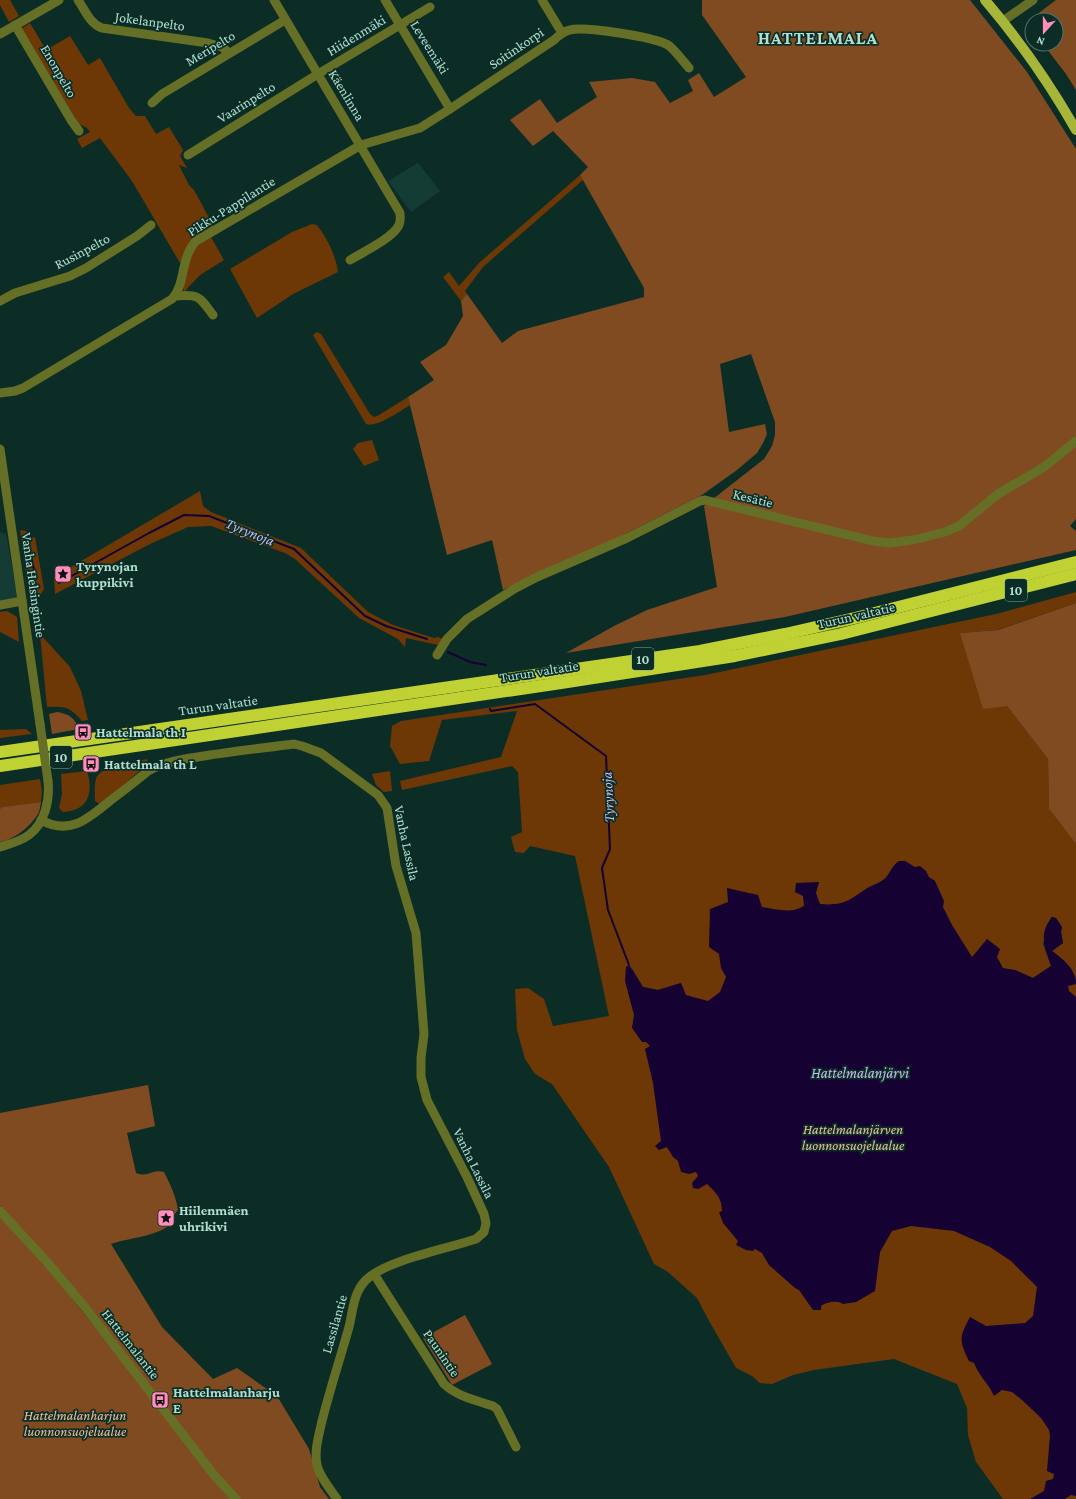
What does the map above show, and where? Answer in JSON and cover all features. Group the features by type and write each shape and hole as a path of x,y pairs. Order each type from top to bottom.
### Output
{"highway":[{"name":"Turun valtatie","path":"0,752 700,651 855,618 1076,562"},
{"name":"Turun valtatie","path":"0,766 561,684 735,656 841,634 1076,574"},
{"path":"1047,582 1076,579"}],"main road":[{"path":"985,0 1003,21 1046,81 1076,130"}],"street":[{"name":"Jokelanpelto","path":"78,0 92,22 102,28 208,43 222,47 229,53"},
{"name":"Käenlinna","path":"274,0 400,213 401,220 396,230 386,238 350,260"},
{"name":"Leveemäki","path":"386,0 450,109"},
{"path":"542,0 562,33"},
{"path":"1003,21 1033,0"},
{"path":"0,34 54,1"},
{"name":"Hiidenmäki","path":"318,74 430,7"},
{"name":"Meripelto","path":"152,103 162,94 285,20"},
{"name":"Enonpelto","path":"15,25 79,131"},
{"name":"Soitinkorpi","path":"361,146 420,128 562,33 569,30 580,28 660,41 670,47 689,68"},
{"name":"Vaarinpelto","path":"188,154 318,74"},
{"name":"Pikku-Pappilantie","path":"175,296 186,256 196,241 361,146"},
{"name":"Rusinpelto","path":"0,301 15,293 70,276 92,264 151,225"},
{"path":"0,393 16,391 23,388 168,302 175,296 197,296 213,315"},
{"name":"Kesätie","path":"437,655 447,639 467,619 514,589 537,577 628,538 700,501 705,500 874,541 890,543 913,540 945,532 959,526 998,494 1044,467 1076,441"},
{"name":"Vanha Helsingintie","path":"0,449 48,781 49,800 41,820"},
{"path":"0,605 22,601"},
{"name":"Vanha Lassila","path":"41,820 61,826 80,822 93,814 148,771 156,766 172,761 294,744 321,753 378,795 387,808 396,866 416,934 424,1034 421,1077 424,1092 484,1214 486,1223 484,1232"},
{"path":"0,847 29,835 41,820"},
{"name":"Hattelmalantie","path":"0,1211 47,1262 84,1306 214,1475 236,1499"},
{"name":"Lassilantie","path":"337,1499 327,1485 317,1466 317,1444 328,1396 349,1326 354,1300 364,1281 394,1264 476,1239 484,1232"},
{"name":"Paunintie","path":"374,1274 444,1384 464,1397 493,1406 497,1409 516,1447"}],"shaded area":[{"path":"418,163 440,191 411,212 388,181"},
{"path":"0,532 6,534 17,595 16,598 0,601"}],"green space":[{"path":"0,0 10,0 19,16 9,22 0,5"},
{"path":"702,0 970,0 1027,72 1076,149 1076,519 1070,526 1076,531 1076,550 785,617 566,653 614,626 647,610 717,587 704,506 764,459 772,446 775,435 775,422 751,354 720,364 729,432 765,424 767,434 757,453 737,470 702,495 615,539 503,590 492,540 447,555 408,397 434,380 420,362 446,345 463,316 461,301 467,294 502,343 518,331 644,297 644,288 580,175 588,167 553,131 533,146 510,120 540,99 557,123 597,97 589,82 632,78 655,82 670,103 693,91 688,80 699,73 714,97 746,77 702,15"},
{"path":"1056,0 1076,0 1076,90 1049,52 1064,52 1064,12 1040,12"},
{"path":"30,23 46,50 70,36 88,65 100,58 129,108 136,116 145,116 156,134 169,127 183,150 180,156 187,168 179,165 214,227 186,248 180,263 132,181 100,138 82,148 77,139 90,132 87,128 78,123 23,33 22,28"},
{"path":"580,175 583,180 483,267 465,291 467,294 461,301 443,277 449,272 459,286 480,262"},
{"path":"312,224 317,225 328,241 338,272 293,294 257,318 230,269 292,232"},
{"path":"211,237 224,260 200,275 184,292 183,288 185,277 193,253 198,245"},
{"path":"317,332 321,334 370,414 374,417 379,415 408,397 410,405 395,415 376,424 366,424 313,335"},
{"path":"372,440 379,460 364,466 353,449 358,443"},
{"path":"200,491 203,506 211,512 301,548 368,612 393,625 434,638 438,637 443,639 438,645 406,638 405,647 398,639 359,618 295,559 285,553 211,526 188,527 150,544 55,594 54,577"},
{"path":"20,530 26,531 31,538 35,537 44,589 41,594 31,596 28,588"},
{"name":"Hattelmalanjärven luonnonsuojelualue","path":"1076,592 1076,603 997,630 960,633 1007,706 1048,759 1049,809 1076,844 1076,979 1071,969 1052,951 1063,943 1061,932 1062,927 1056,918 1051,917 1043,944 1051,966 1033,978 1015,970 1022,990 1076,983 1076,1499 1003,1499 976,1462 968,1435 967,1408 957,1384 894,1359 814,1370 793,1375 772,1384 760,1383 752,1376 736,1368 697,1298 668,1272 654,1264 609,1167 552,1084 535,1074 525,1059 517,1030 515,989 528,988 544,999 553,1026 609,1016 575,856 530,846 524,853 515,852 511,837 522,832 518,772 512,766 402,790 400,781 501,757 517,711 442,720 429,761 400,764 390,746 392,726 401,721 705,675 996,614","holes":["630,965 643,987 658,990 681,983 648,1007"]},
{"path":"1076,603 1076,844 1049,809 1048,759 1007,706 983,709 960,633 998,630"},
{"path":"7,611 17,617 19,642 0,632 0,612"},
{"path":"40,634 70,667 81,691 88,720 82,721 67,708 47,707"},
{"path":"57,712 71,717 76,722 79,729 52,734 49,714"},
{"path":"26,729 32,734 0,738 0,730"},
{"path":"147,759 148,763 100,804 95,801 95,784 99,775 111,768"},
{"path":"87,771 90,787 87,799 78,808 63,812 59,808 62,794 61,774"},
{"path":"390,771 392,791 384,792 376,785 372,774"},
{"path":"40,779 42,792 41,802 2,807 0,809 0,785"},
{"path":"41,802 38,814 26,828 17,835 0,842 0,809 2,807"},
{"path":"148,1085 155,1126 127,1133 136,1173 144,1175 160,1171 164,1172 171,1186 178,1210 169,1225 162,1230 111,1244 162,1327 213,1379 237,1368 277,1396 309,1449 320,1487 329,1499 240,1499 0,1206 0,1113"},
{"name":"Hattelmalanharjun luonnonsuojelualue","path":"0,1215 51,1272 231,1499 0,1499"},
{"path":"465,1315 492,1364 452,1385 423,1338"}],"water":[{"name":"Hattelmalanjärvi","path":"899,861 905,861 915,867 920,866 926,871 929,877 935,881 944,901 943,907 952,925 972,957 987,939 1000,949 997,957 1003,968 1015,970 1033,978 1051,966 1044,941 1045,930 1048,923 1052,917 1056,918 1062,927 1061,932 1063,943 1052,951 1071,969 1074,974 1076,984 1068,986 1069,991 1076,997 1076,1496 1071,1495 1065,1499 1030,1499 1044,1491 1046,1481 1053,1479 1054,1474 1047,1471 1050,1436 1049,1430 1041,1418 1012,1392 1002,1390 994,1396 974,1363 969,1361 963,1348 962,1335 970,1317 986,1326 1025,1323 1033,1316 1037,1287 1011,1261 990,1247 954,1231 911,1226 892,1231 880,1252 875,1291 856,1302 843,1304 838,1302 829,1303 821,1306 821,1310 813,1310 799,1290 769,1265 762,1253 755,1249 753,1251 746,1250 736,1245 738,1241 723,1223 719,1212 722,1211 721,1203 716,1193 707,1184 698,1189 693,1188 692,1183 698,1176 696,1172 689,1174 681,1172 678,1161 673,1157 667,1147 659,1150 655,1146 661,1141 653,1083 645,1049 650,1046 646,1042 642,1042 632,1028 634,1015 625,981 626,967 629,965 643,987 658,990 681,983 686,995 708,1001 720,992 726,977 721,968 719,954 709,947 710,909 728,902 727,888 758,895 762,907 778,910 794,910 804,906 803,896 795,892 796,883 819,882 816,893 820,904 835,904 846,901 881,881"}],"waterway":[{"name":"Tyrynoja","path":"59,583 184,515 209,516 294,549 365,616 386,626 427,639"},
{"path":"28,542 36,579"},
{"path":"448,652 470,662 486,665"},
{"name":"Tyrynoja","path":"490,709 491,711 535,704 606,756 610,849 602,868 608,910 629,965"}],"place":[{"name":"Tyrynojan kuppikivi","path":"63,574"},
{"name":"Hattelmala th I","path":"83,732"},
{"name":"Hattelmala th L","path":"91,764"},
{"name":"Hiilenmäen uhrikivi","path":"166,1218"},
{"name":"Hattelmalanharju E","path":"160,1400"}],"district":[{"name":"HATTELMALA","path":"818,38"}]}
